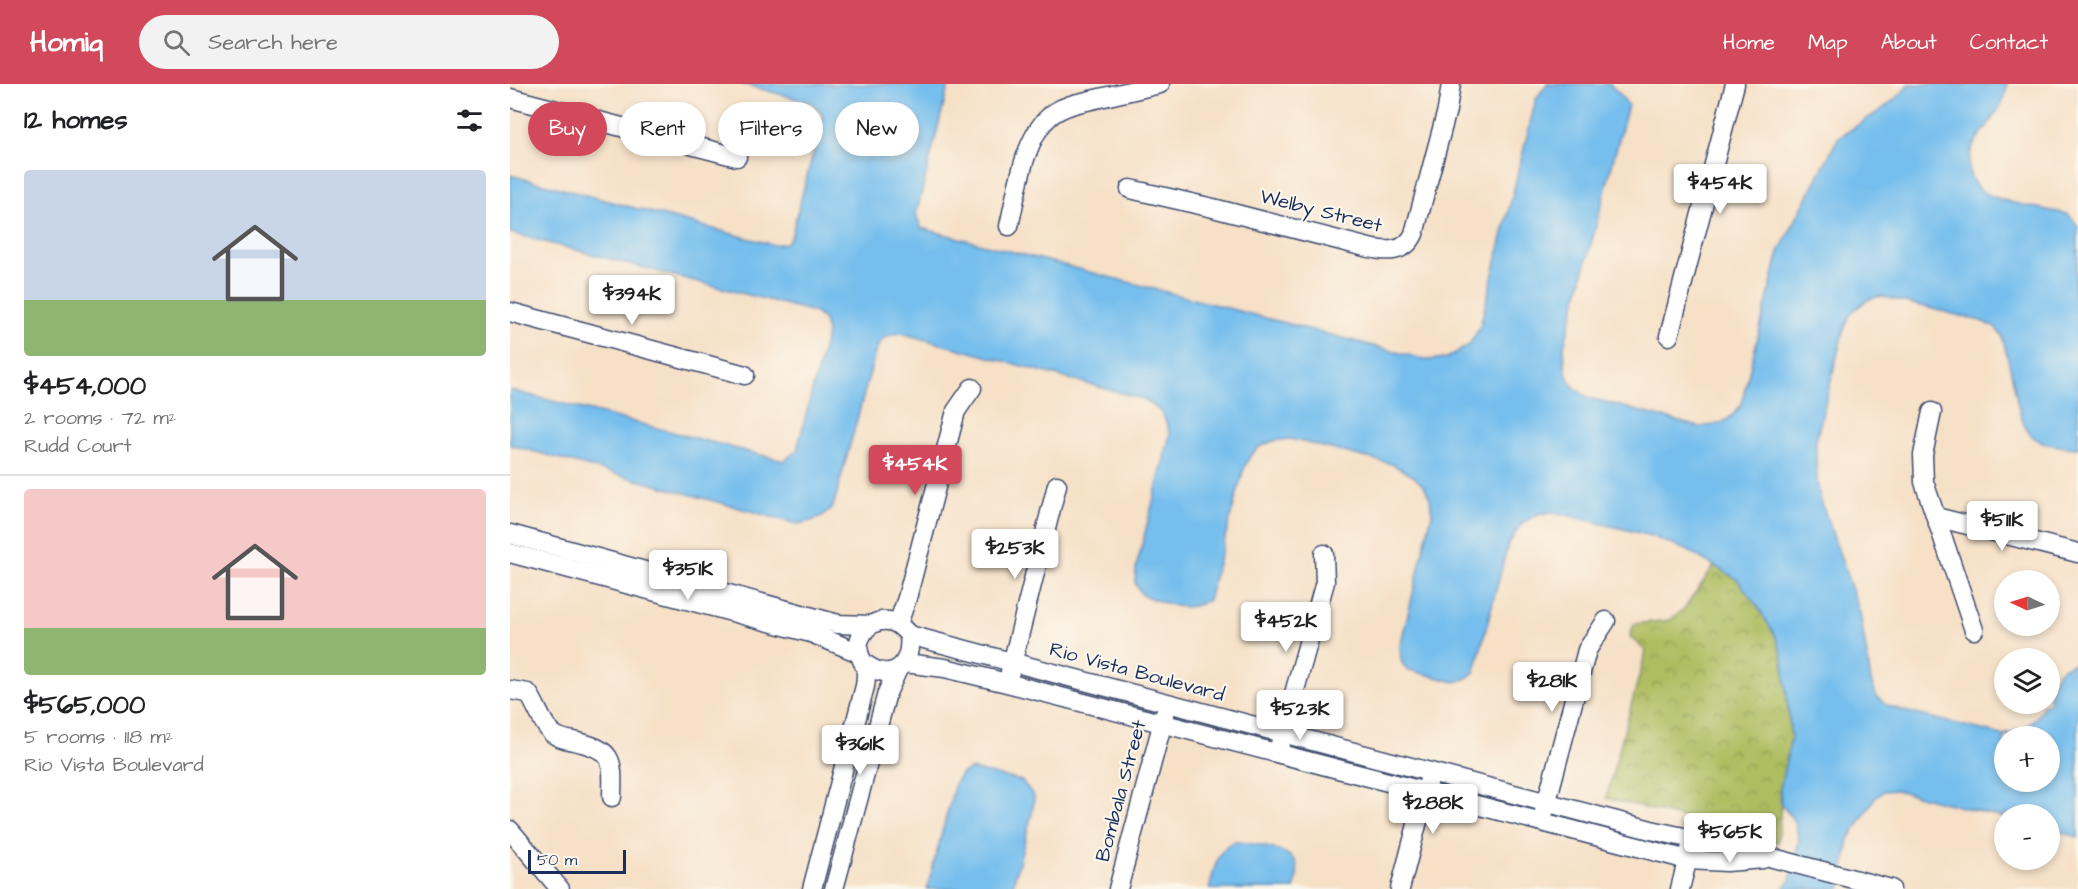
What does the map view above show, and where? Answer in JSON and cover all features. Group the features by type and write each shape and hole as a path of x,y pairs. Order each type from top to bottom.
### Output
{"street":[{"path":"1009,226 1028,151 1038,130 1049,116 1074,104 1160,84"},
{"name":"Welby Street","path":"1130,189 1370,248 1385,251 1400,248 1406,245 1414,234 1447,110 1451,84"},
{"path":"1669,336 1736,84"},
{"path":"510,98 737,157"},
{"path":"510,312 745,375"},
{"path":"834,889 887,693 909,655 903,629 907,598 956,411 972,388"},
{"path":"1932,412 1923,455 1924,482 1974,630"},
{"path":"1007,683 1057,485"},
{"path":"1936,517 2078,553"},
{"path":"510,534 837,624 870,625 881,621 891,621 903,629"},
{"path":"510,553 811,633 861,658 871,669 879,672 889,672 902,666"},
{"path":"1278,754 1324,582 1324,554"},
{"path":"1542,823 1587,650 1606,621"},
{"path":"812,889 864,692 866,672 861,658 860,642 863,632 870,625"},
{"name":"Rio Vista Boulevard","path":"903,629 1012,662 1167,704 1693,839 1728,844 1891,889"},
{"name":"Rio Vista Boulevard","path":"902,666 948,668 1688,860 1727,862 1773,858"},
{"path":"510,690 528,693 552,733 563,739 591,745 608,755 613,770 612,798"},
{"name":"Bombala Street","path":"1118,889 1167,704"},
{"path":"1400,889 1431,772"},
{"path":"510,830 560,889"},
{"path":"1680,889 1693,839"}],"green space":[{"path":"1714,566 1737,579 1758,607 1776,637 1783,658 1791,738 1780,788 1778,842 1606,798 1646,651 1630,637 1634,624 1670,620 1684,609"}],"water":[{"path":"742,84 949,84 916,214 921,228 1427,360 1447,358 1469,345 1480,327 1536,99 1547,84 1609,84 1628,105 1564,346 1566,371 1575,388 1590,398 1699,427 1723,422 1741,405 1779,252 1838,138 1881,110 1902,93 1908,84 2007,84 2000,107 1972,147 1969,171 1971,179 1981,191 2013,203 2067,214 2078,227 2074,292 2078,318 2078,448 2041,442 2027,430 2019,410 2002,335 1994,327 1981,321 1881,296 1867,300 1851,313 1843,332 1816,440 1817,482 1821,501 1860,613 1871,681 1876,696 1887,705 1900,710 1994,733 1994,792 2060,792 2060,726 2028,726 2039,714 2060,714 2060,670 2070,664 2078,663 2078,837 2060,832 2060,804 1994,804 1994,815 1896,790 1884,791 1874,799 1849,839 1840,889 1783,889 1790,881 1799,840 1795,822 1781,804 1780,788 1791,738 1783,658 1776,637 1758,607 1737,579 1687,550 1648,535 1558,513 1540,513 1522,523 1508,544 1475,671 1466,679 1454,682 1406,669 1401,661 1400,647 1432,514 1430,498 1424,486 1413,476 1392,464 1291,439 1273,441 1259,447 1250,456 1244,468 1208,600 1183,607 1167,604 1142,595 1135,583 1136,568 1170,435 1164,417 1158,410 1143,399 901,333 886,337 876,350 833,507 821,517 807,522 797,524 510,445 510,390 784,461 797,450 827,333 824,320 814,312 510,233 510,175 774,245 786,243 791,237 812,156 823,156 823,102 808,102"},
{"path":"970,769 1022,781 1034,796 1033,809 1012,889 927,889 955,783 961,774"},
{"path":"1233,842 1267,847 1291,857 1297,868 1294,889 1209,889 1219,856"}]}
